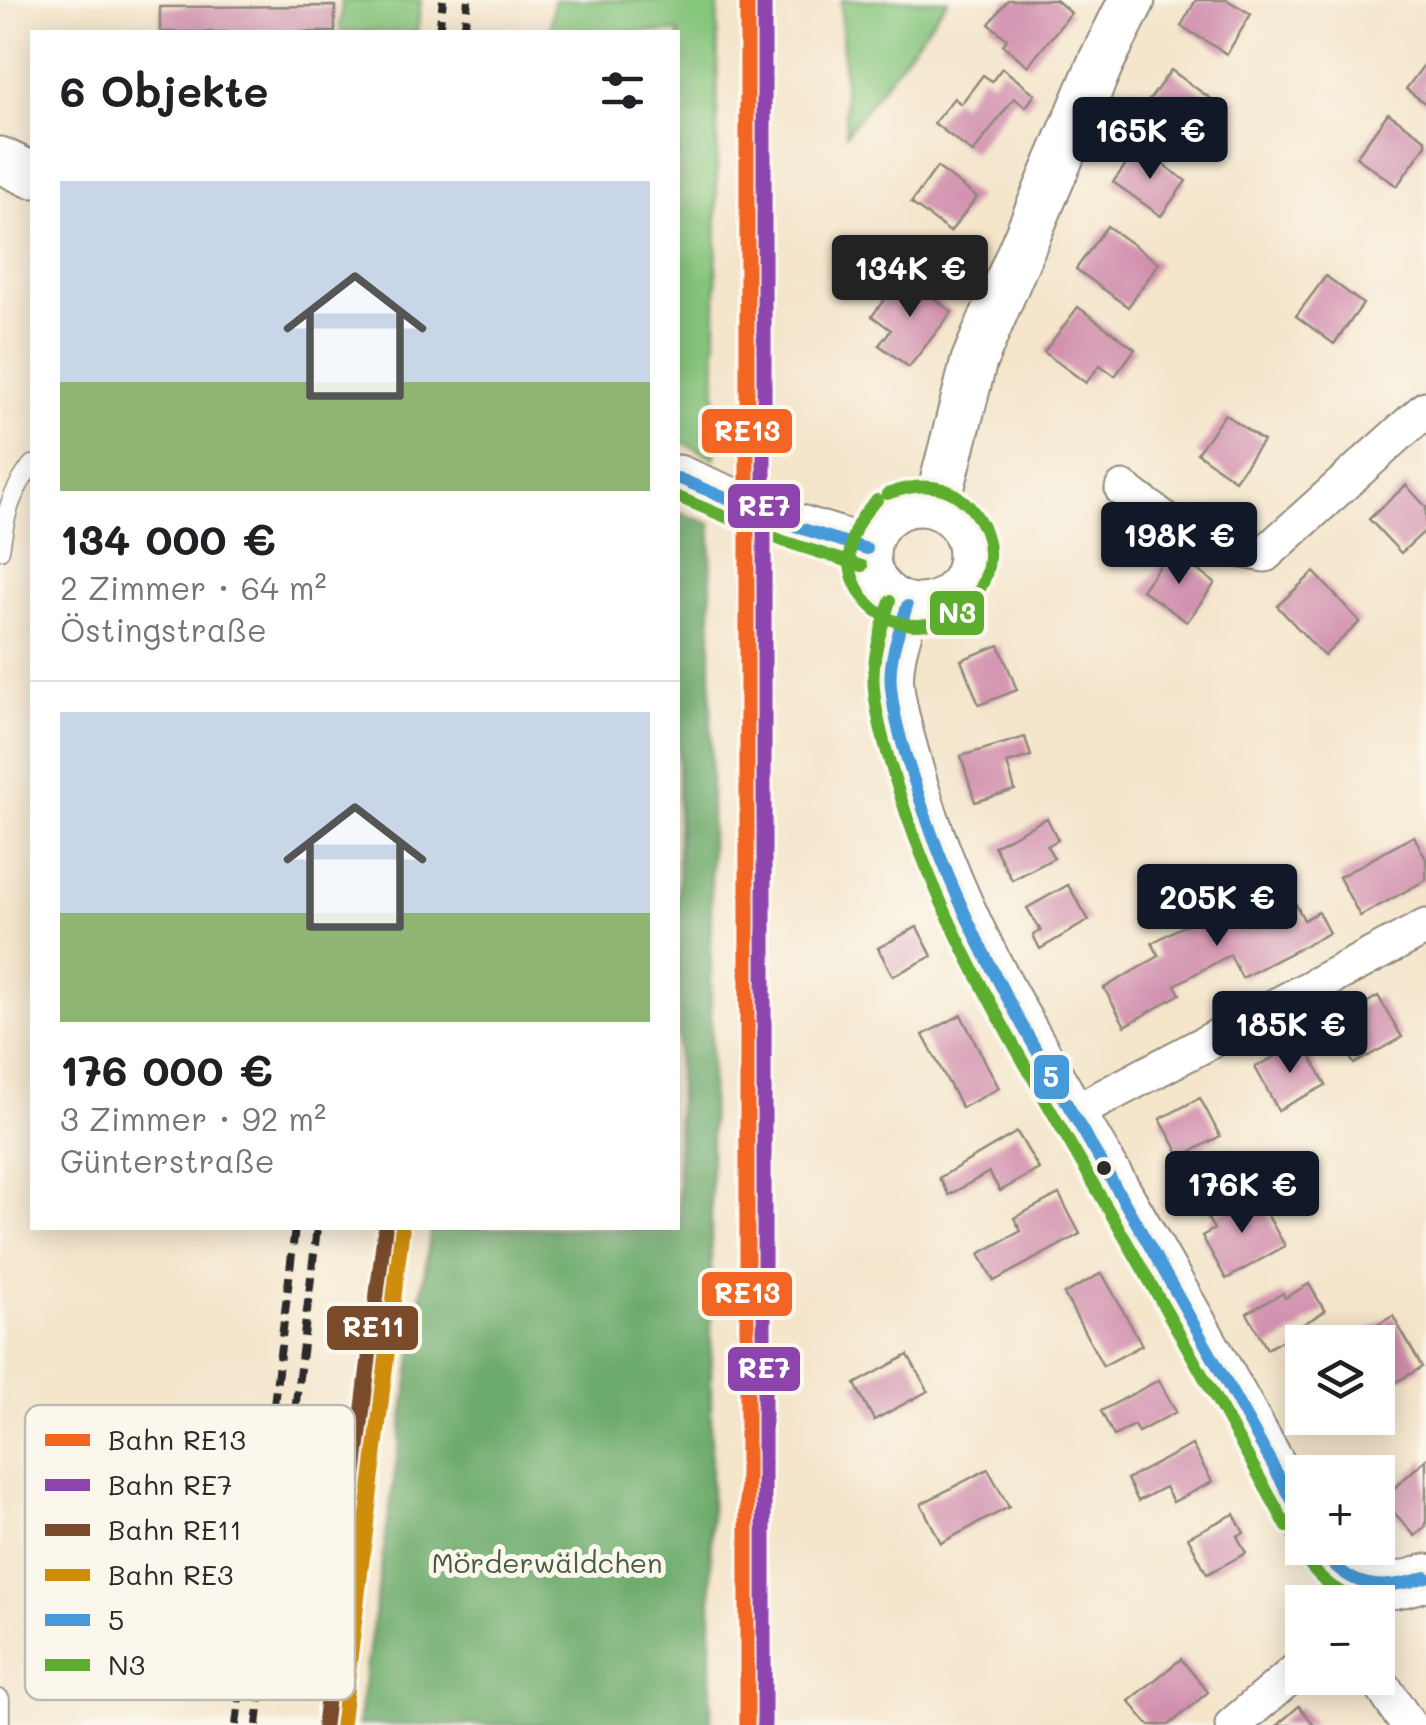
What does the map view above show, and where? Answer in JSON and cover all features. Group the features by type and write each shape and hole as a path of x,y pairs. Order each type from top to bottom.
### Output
{"street":[{"path":"937,505 974,361 1101,62 1132,0"},
{"path":"0,160 30,173"},
{"path":"1122,488 1194,541 1265,554 1426,409"},
{"path":"680,479 790,525 867,549"},
{"path":"922,502 937,505 964,527 971,544 967,578 942,602 925,607 907,606 881,592 872,579 867,549 871,534 891,510 922,502"},
{"path":"907,606 894,651 890,685 929,833 951,888 994,978 1285,1487"},
{"path":"1072,1114 1426,926"},
{"path":"1333,1565 1354,1585"},
{"path":"1395,1586 1426,1576"},
{"path":"1233,1725 1285,1681"},
{"path":"1388,1695 1408,1725"}],"lane":[{"path":"0,550 6,511 18,483 30,468"},
{"path":"0,1699 0,1725"}],"green space":[{"path":"342,0 421,0 417,30 340,30"},
{"path":"554,0 718,0 715,458 680,441 680,30 550,30"},
{"path":"841,0 948,0 846,134"},
{"name":"Mörderwäldchen","path":"680,513 711,524 711,1725 358,1725 431,1230 680,1230"}],"building":[{"path":"1008,0 1056,0 1071,13 1028,66 1003,45 1007,39 989,24"},
{"path":"1196,0 1227,0 1251,14 1227,54 1181,26"},
{"path":"335,6 335,30 160,30 160,7"},
{"path":"1426,62 1426,104 1406,89"},
{"path":"1002,68 1035,94 1026,107 1014,98 973,153 934,123 954,98 961,104 983,75 992,81"},
{"path":"1171,70 1218,104 1191,141 1145,106"},
{"path":"1388,113 1426,140 1397,186 1356,157"},
{"path":"1139,147 1186,181 1161,216 1113,182"},
{"path":"937,167 977,197 950,232 911,203"},
{"path":"1107,226 1159,263 1128,307 1076,269"},
{"path":"903,275 952,312 909,367 879,345 891,330 872,316"},
{"path":"1326,276 1363,304 1334,344 1296,316"},
{"path":"1078,307 1135,349 1115,376 1100,365 1086,383 1044,352"},
{"path":"1225,414 1263,441 1235,480 1197,453"},
{"path":"1406,485 1426,507 1426,530 1401,553 1369,519"},
{"path":"1171,551 1215,583 1187,622 1142,590"},
{"path":"1314,572 1360,622 1324,656 1277,606"},
{"path":"999,645 1017,690 979,705 961,660"},
{"path":"1025,737 1031,756 1007,763 1015,790 975,802 961,756"},
{"path":"1047,818 1058,840 1047,846 1054,858 1012,880 994,846"},
{"path":"1414,836 1426,859 1426,880 1360,916 1339,877"},
{"path":"1283,880 1304,920 1318,912 1329,933 1242,978 1230,955 1175,985 1180,994 1125,1026 1104,988 1159,956 1152,943 1207,913 1211,918"},
{"path":"1068,885 1089,920 1040,949 1033,935 1041,931 1027,908"},
{"path":"917,927 932,956 893,976 878,948"},
{"path":"1378,996 1402,1037 1354,1064 1331,1024"},
{"path":"961,1015 999,1088 962,1108 923,1035"},
{"path":"1303,1042 1326,1085 1278,1110 1255,1067"},
{"path":"1200,1098 1220,1136 1181,1157 1160,1119"},
{"path":"1017,1132 1039,1169 1000,1191 989,1172 949,1195 939,1178"},
{"path":"1255,1193 1285,1246 1226,1279 1202,1236 1214,1229 1208,1219"},
{"path":"1059,1194 1080,1234 994,1281 979,1254 1021,1231 1014,1218"},
{"path":"1102,1273 1142,1345 1103,1366 1064,1294"},
{"path":"1309,1284 1325,1311 1302,1325 1285,1325 1285,1338 1267,1349 1247,1313 1283,1293 1285,1298"},
{"path":"1393,1316 1422,1367 1395,1383 1395,1325 1377,1325"},
{"path":"908,1355 928,1391 874,1420 855,1384"},
{"path":"1159,1380 1176,1412 1138,1432 1134,1425 1114,1436 1101,1411"},
{"path":"1192,1445 1212,1482 1173,1502 1165,1487 1138,1501 1127,1479"},
{"path":"1426,1459 1426,1526 1415,1536 1395,1514 1395,1487"},
{"path":"988,1469 1009,1507 941,1543 921,1504"},
{"path":"1234,1514 1244,1533 1237,1536 1246,1553 1207,1574 1188,1537"},
{"path":"1181,1659 1208,1692 1169,1725 1149,1725 1129,1701"},
{"path":"1299,1706 1314,1725 1277,1725"}],"railway":[{"path":"439,30 443,0"},
{"path":"464,30 468,0"},
{"path":"274,1405 295,1230"},
{"path":"296,1405 317,1230"},
{"path":"236,1725 239,1700"},
{"path":"257,1725 260,1700"}],"rail line":[{"name":"RE13","path":"747,0 747,1725"},
{"name":"RE7","path":"764,0 764,1725"},
{"name":"RE11","path":"355,1472 385,1230"},
{"name":"RE3","path":"355,1618 402,1230"},
{"name":"RE11","path":"324,1725 327,1700"},
{"name":"RE3","path":"342,1725 345,1700"}],"transit line":[{"name":"5","path":"680,479 790,525 867,549"},
{"name":"N3","path":"877,500 858,525 850,551 852,576 863,597 881,614 903,623 929,624 956,614 975,597 986,574 988,545 980,522 965,502 944,490 920,487 887,494"},
{"name":"N3","path":"680,498 783,541 862,566"},
{"name":"N3","path":"890,601 875,656 876,702 899,792 936,891 1007,1033 1285,1523"},
{"name":"5","path":"907,606 893,656 893,700 909,765 953,887 1023,1027 1285,1487"},
{"name":"N3","path":"1310,1565 1331,1585"},
{"name":"5","path":"1334,1565 1366,1584 1394,1585 1426,1577"}]}
